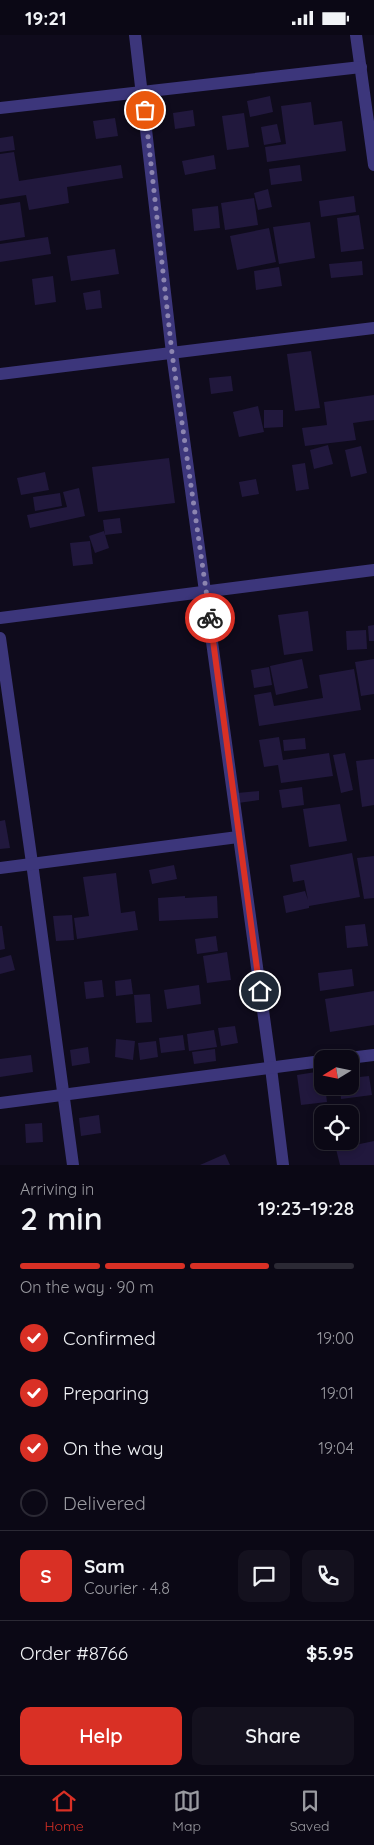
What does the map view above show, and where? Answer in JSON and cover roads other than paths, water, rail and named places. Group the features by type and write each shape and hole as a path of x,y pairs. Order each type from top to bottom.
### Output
{"street":[{"path":"135,35 172,353 283,1165"},
{"path":"356,35 374,165"},
{"path":"0,109 361,67"},
{"path":"0,374 374,329"},
{"path":"0,618 374,570"},
{"path":"0,638 73,1165"},
{"path":"0,868 238,837"},
{"path":"359,1057 374,1055"},
{"path":"0,1103 314,1062"}]}
